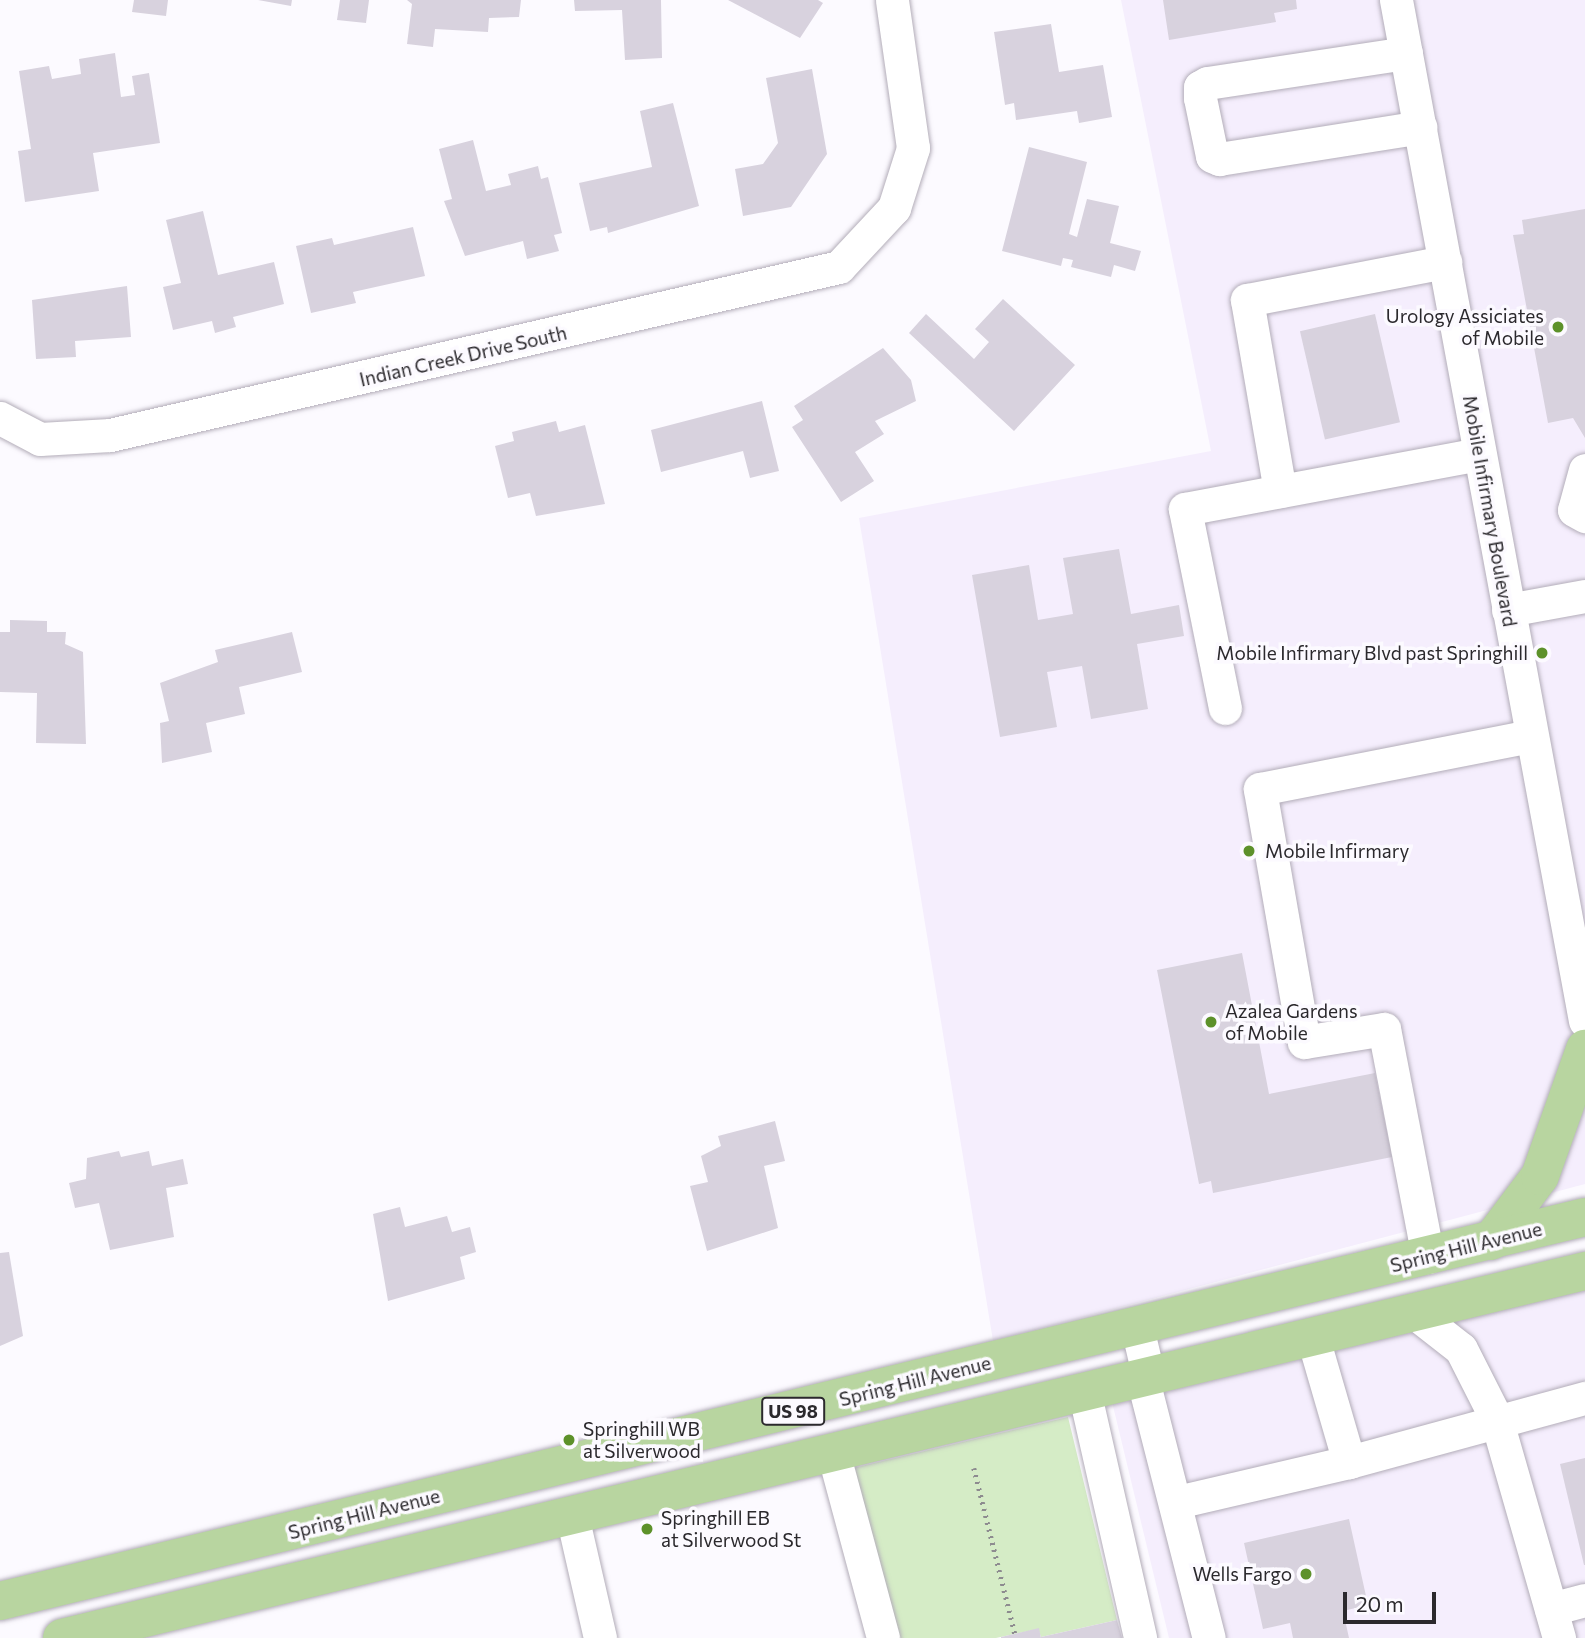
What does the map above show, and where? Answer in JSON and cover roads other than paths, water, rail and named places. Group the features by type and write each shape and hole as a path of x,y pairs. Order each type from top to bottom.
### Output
{"main road":[{"path":"1491,1241 1545,1165 1585,1049"},
{"name":"Spring Hill Avenue","path":"0,1601 1585,1217"},
{"path":"62,1638 122,1631 1585,1271"}],"street":[{"name":"Indian Creek Drive South","path":"4,421 40,439 110,435 775,285 839,267 894,208 913,148 892,0"},
{"name":"Mobile Infirmary Boulevard","path":"1396,0 1585,1021"},
{"path":"1406,52 1207,83 1200,87 1200,98 1212,156 1219,159 1420,127"},
{"path":"1280,491 1247,300 1445,262"},
{"path":"1225,708 1185,509 1479,454"},
{"path":"1585,470 1574,510 1585,516"},
{"path":"1508,610 1585,597"},
{"path":"1428,1257 1384,1029 1304,1042 1260,789 1531,736"},
{"path":"1415,1313 1461,1349 1496,1418 1555,1623 1585,1600"},
{"path":"1137,1327 1146,1379 1209,1638"},
{"path":"1313,1338 1349,1462"},
{"path":"1085,1395 1140,1638"},
{"path":"1174,1488 1349,1462 1496,1418 1585,1398"},
{"path":"834,1456 883,1638"},
{"path":"573,1520 600,1638"}],"place":[{"name":"Urology Assiciates of Mobile","path":"1558,327"},
{"name":"Mobile Infirmary Blvd past Springhill","path":"1542,653"},
{"name":"Mobile Infirmary","path":"1249,851"},
{"name":"Azalea Gardens of Mobile","path":"1211,1022"},
{"name":"Springhill WB at Silverwood","path":"569,1440"},
{"name":"Springhill EB at Silverwood St","path":"647,1529"},
{"name":"Wells Fargo","path":"1306,1574"}]}
